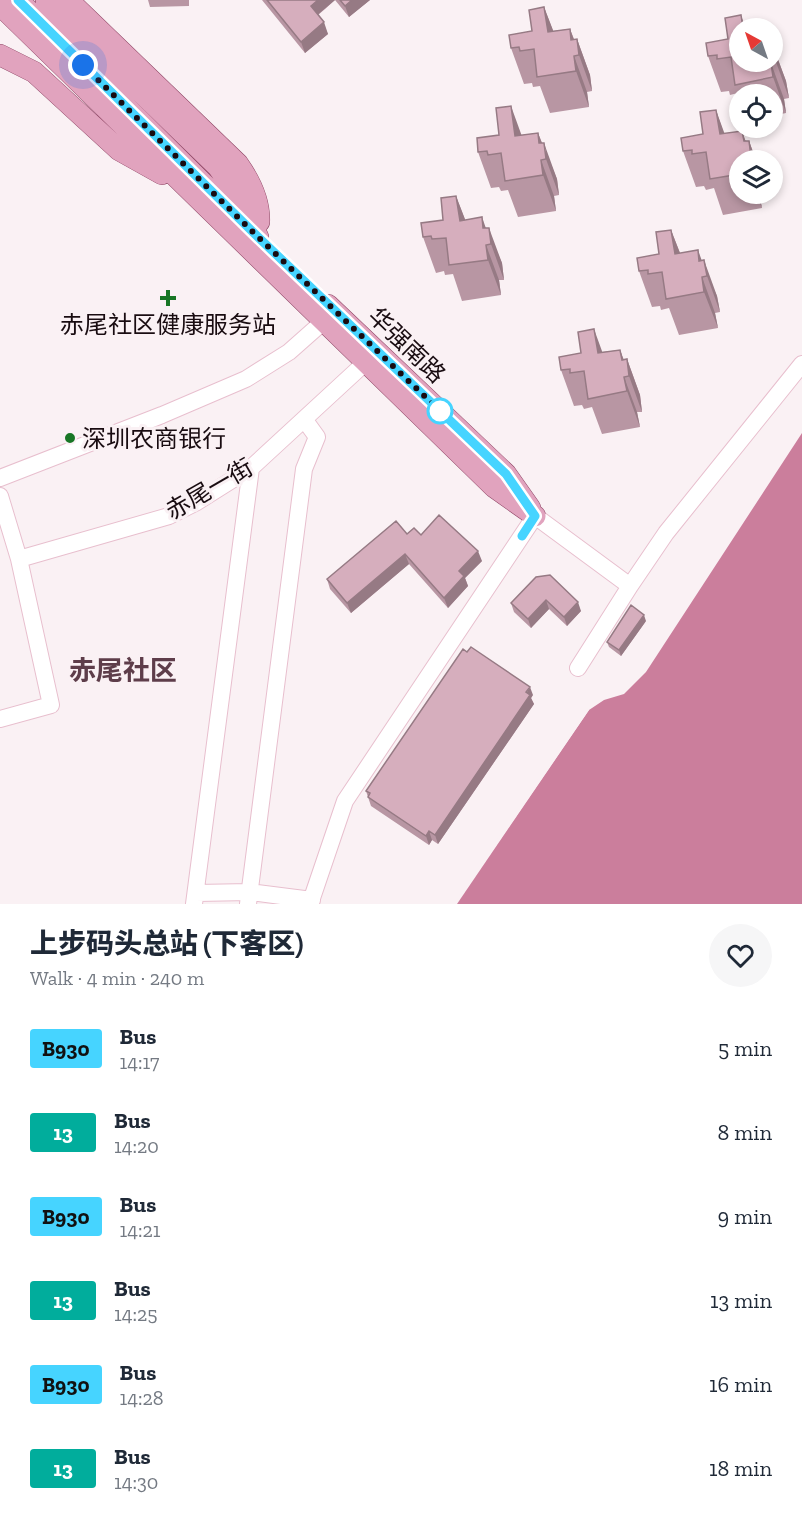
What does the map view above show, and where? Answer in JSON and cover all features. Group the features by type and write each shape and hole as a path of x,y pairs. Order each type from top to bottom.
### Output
{"main road":[{"name":"华强南路","path":"18,0 258,237 506,474 535,516"},
{"path":"46,0 218,167 241,201 258,237"},
{"path":"68,0 238,164 253,189 257,203 258,237"},
{"name":"华强南路","path":"0,5 494,487 535,516"},
{"path":"0,55 24,65 45,81 124,154 188,190"}],"street":[{"path":"0,478 172,412 246,379 289,352 324,321"},
{"name":"赤尾一街","path":"19,559 169,516 197,502 250,468 366,362"},
{"path":"578,668 666,533 802,364"},
{"path":"249,898 304,469 317,437 304,419"},
{"path":"250,468 195,898 249,898 311,902 345,801 535,516 630,586"},
{"path":"0,496 3,520 19,559 51,705 0,719"}],"shaded area":[{"path":"802,433 802,904 456,904 589,710 604,700 624,694 646,672"}],"pier":[{"path":"586,708 589,710 457,904 453,904"}],"building":[{"path":"267,0 318,0 311,6 324,22 301,42"},
{"path":"340,0 352,0 345,6"},
{"path":"544,7 548,32 570,29 571,40 577,39 579,55 574,56 576,71 537,77 534,49 520,51 519,47 511,48 509,35 532,31 529,10"},
{"path":"741,15 741,18 729,18 729,57 717,59 717,55 708,56 706,43 728,39 725,18"},
{"path":"733,72 772,72 773,77 735,84"},
{"path":"511,106 515,136 538,133 539,143 544,143 546,159 541,160 543,175 505,181 501,153 488,155 487,151 478,152 477,138 499,135 496,108"},
{"path":"716,110 720,134 729,133 729,138 743,138 744,141 749,141 750,150 729,150 729,176 710,179 706,152 692,154 692,150 683,151 681,138 703,134 700,112"},
{"path":"456,196 460,221 482,217 483,228 489,228 491,244 486,245 488,260 449,265 446,238 423,237 421,223 443,220 441,198"},
{"path":"671,230 675,254 698,250 699,261 704,260 707,276 702,277 704,292 666,299 662,272 648,274 648,270 639,271 637,258 659,254 656,232"},
{"path":"594,329 598,353 620,350 622,360 627,359 629,376 624,377 627,391 588,399 584,371 570,373 570,369 561,370 559,357 581,353 578,332"},
{"path":"439,515 478,551 459,571 464,576 444,598 405,554 347,603 327,579 396,521 407,534 414,528 421,535"},
{"path":"550,575 578,602 564,617 546,600 528,619 511,603 536,577"},
{"path":"631,605 644,615 619,650 607,642"},
{"path":"471,647 530,687 526,692 530,695 435,835 429,831 426,836 368,797 370,793 366,791 463,649 467,652"}],"bus line":[{"name":"B930","path":"18,0 258,237 506,474 535,516 522,536"}],"place":[{"name":"赤尾社区健康服务站","path":"168,298"},
{"name":"深圳农商银行","path":"70,438"}],"district":[{"name":"赤尾社区","path":"123,671"}],"route":[{"path":"83,65 440,411"}]}
